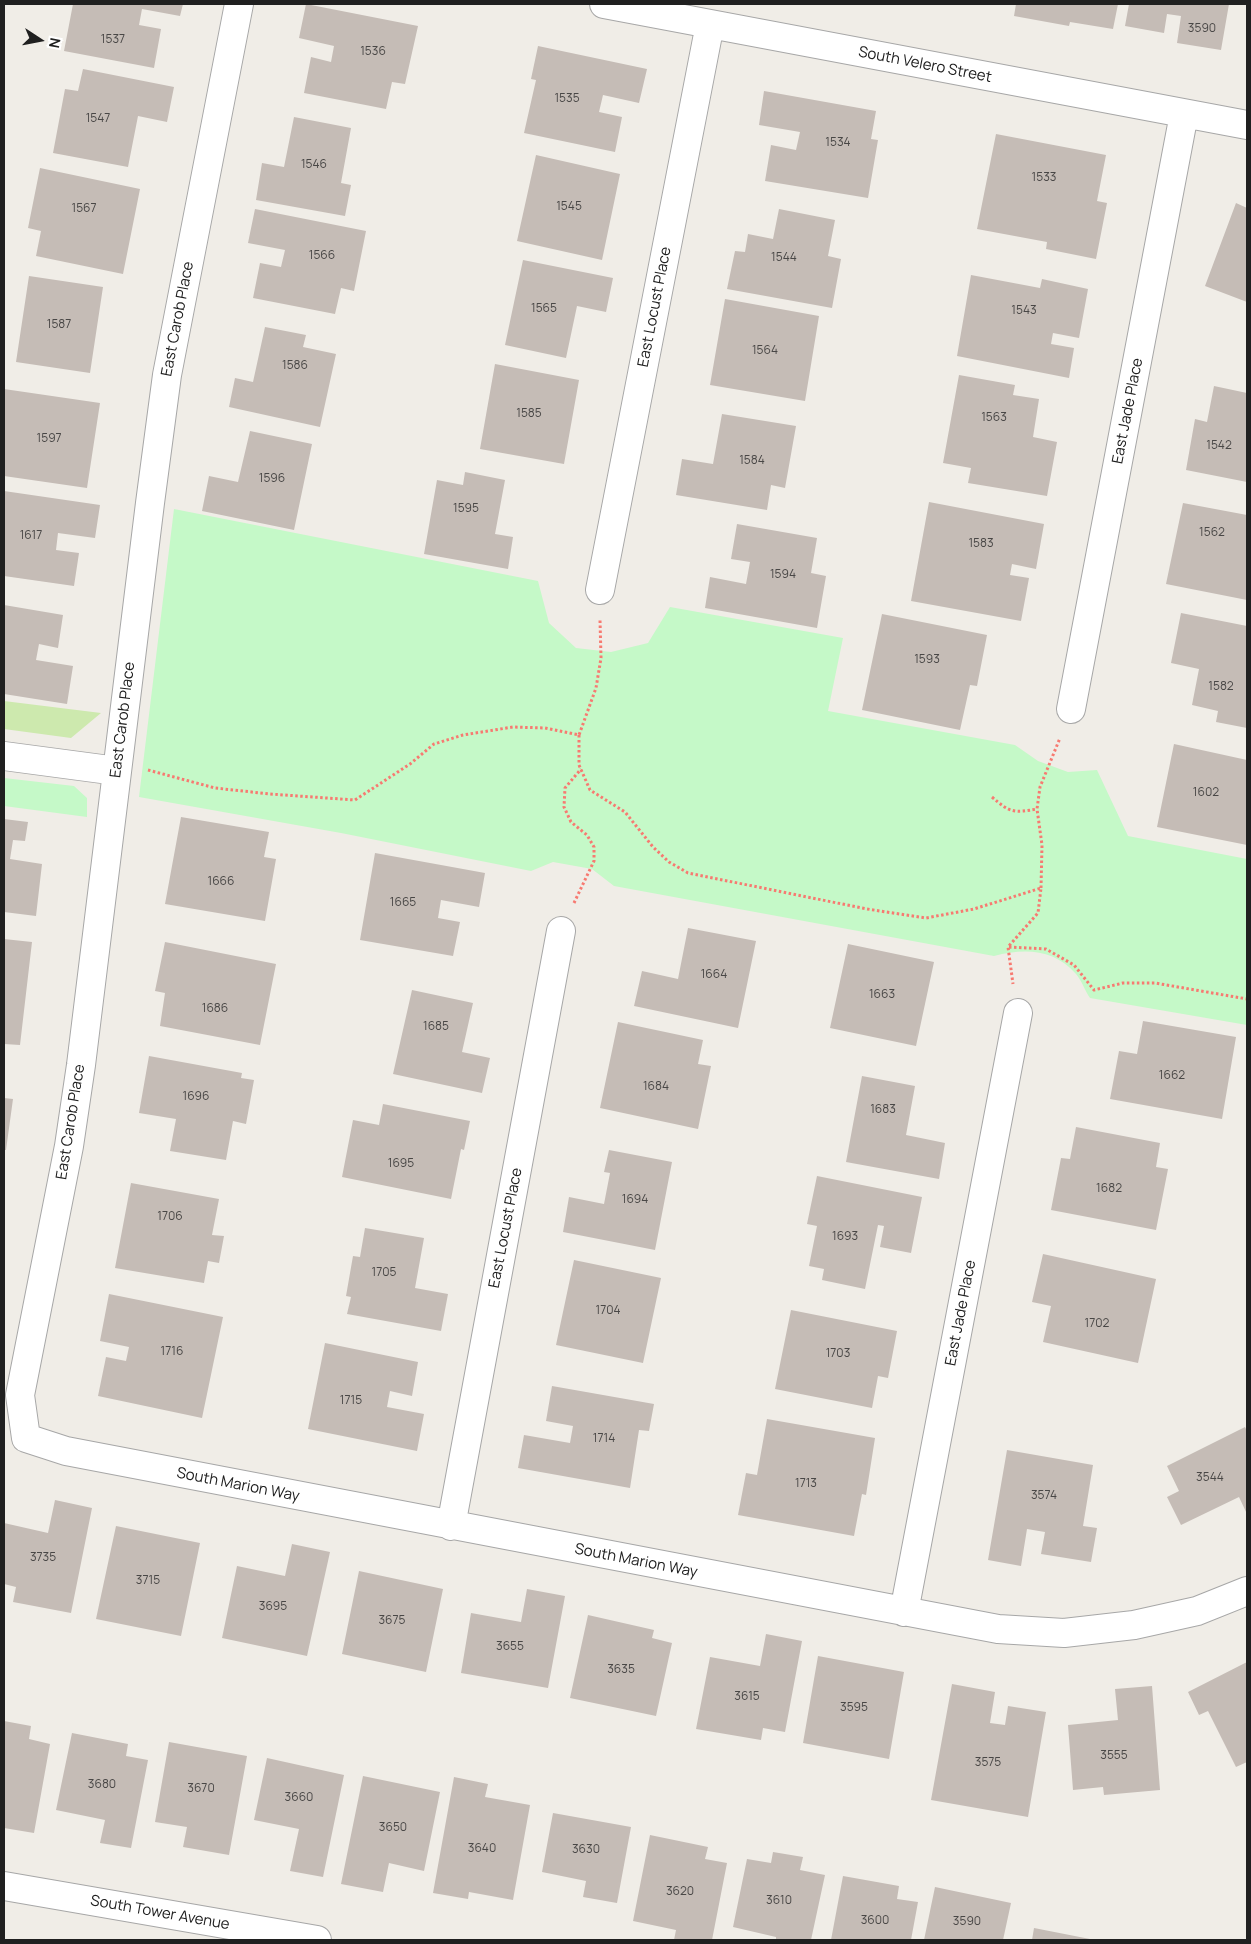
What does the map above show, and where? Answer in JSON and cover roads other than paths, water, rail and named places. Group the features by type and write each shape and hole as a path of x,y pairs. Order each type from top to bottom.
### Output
{"street":[{"name":"East Carob Place","path":"26,1438 20,1394 73,1119 168,375 239,4"},
{"name":"South Velero Street","path":"604,4 1247,125"},
{"name":"East Locust Place","path":"600,590 710,24"},
{"name":"East Jade Place","path":"1071,709 1184,114"},
{"path":"4,756 117,767"},
{"name":"East Locust Place","path":"451,1526 561,931"},
{"name":"East Jade Place","path":"904,1612 1018,1013"},
{"name":"South Marion Way","path":"26,1438 66,1451 998,1629 1064,1633 1134,1625 1196,1611 1247,1591"},
{"name":"South Tower Avenue","path":"4,1886 317,1940"}]}
